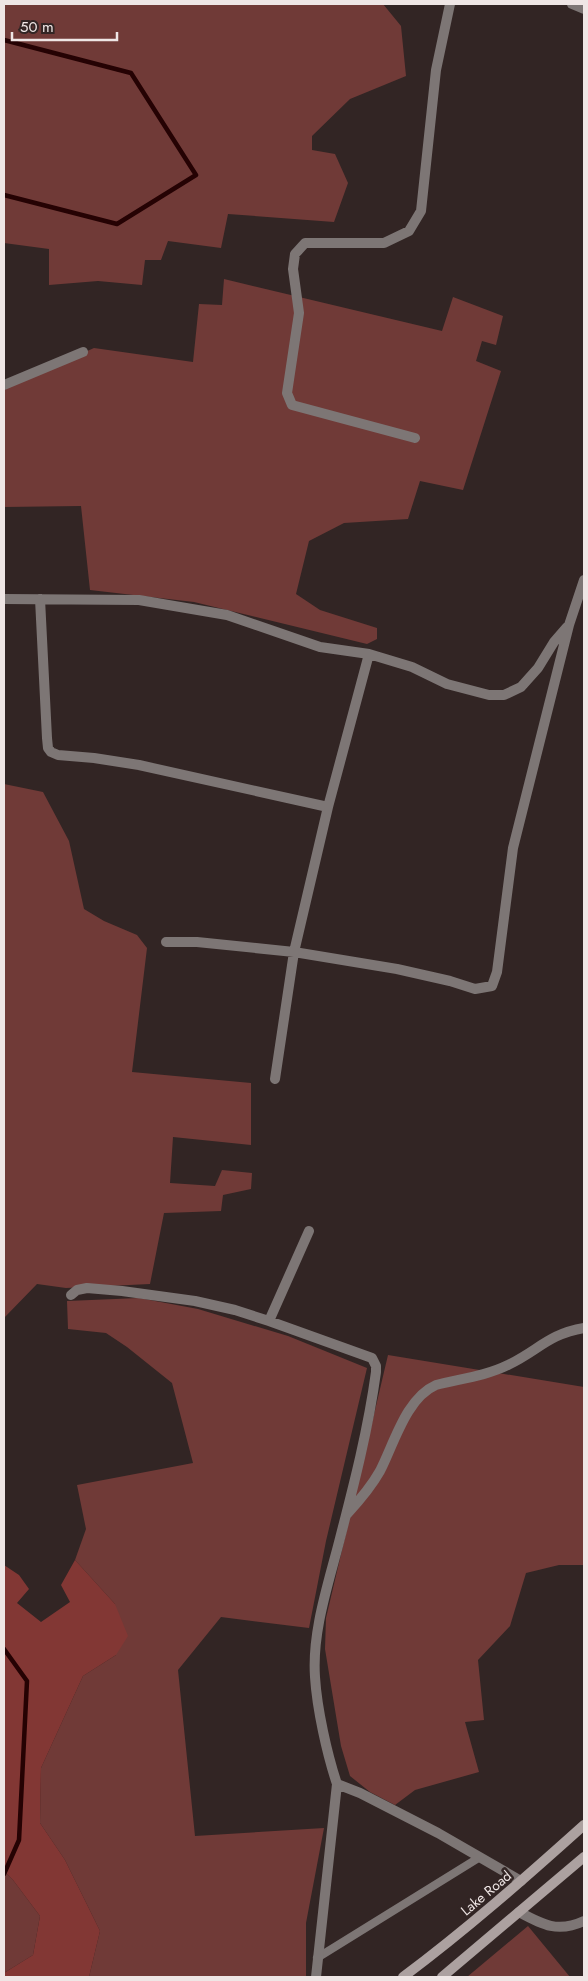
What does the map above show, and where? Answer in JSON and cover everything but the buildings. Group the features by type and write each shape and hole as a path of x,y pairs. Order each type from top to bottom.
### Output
{"main road":[{"name":"Lake Road","path":"403,1977 444,1947 584,1825"},
{"path":"442,1977 584,1858"}],"street":[{"path":"415,438 292,405 287,393 299,313 292,269 295,254 304,244 384,243 409,231 421,211 436,70 450,4"},
{"path":"572,4 584,9"},
{"path":"4,385 83,352"},
{"path":"4,599 138,600 227,615 320,648 369,654 412,667 447,684 489,695 504,695 522,687 538,668 554,642 569,625 582,601 584,580"},
{"path":"40,599 47,738 48,748 51,752 58,755 139,764 328,807"},
{"path":"166,942 197,942 294,952 397,969 450,981 475,989 492,986 497,972 514,848 569,625"},
{"path":"275,1078 294,952 328,807 369,654"},
{"path":"269,1321 309,1231"},
{"path":"71,1295 77,1290 87,1288 195,1301 235,1310 367,1354 375,1362 376,1372 368,1424 318,1630 315,1677 322,1720 337,1784 316,1977"},
{"path":"346,1515 372,1485 408,1412 418,1397 427,1389 496,1370 518,1360 555,1336 584,1328"},
{"path":"337,1784 360,1793 438,1832 522,1881"},
{"path":"519,1912 534,1922 548,1926 562,1926 584,1921"}],"lane":[{"path":"317,1958 480,1857"}],"shaded area":[{"path":"4,4 383,4 401,26 406,76 350,99 312,136 312,150 335,154 348,183 334,222 228,214 221,248 168,241 161,260 145,260 142,285 98,281 49,285 49,249 4,243"},
{"path":"224,279 442,331 453,297 503,316 496,345 482,341 476,361 501,371 463,490 420,481 408,519 344,523 309,541 296,594 320,610 377,628 377,639 367,644 194,602 90,590 81,506 4,507 4,388 94,348 193,362 199,304 222,305"},
{"path":"4,784 43,792 69,841 84,909 104,921 137,935 147,948 132,1072 251,1083 251,1145 173,1137 170,1183 215,1186 222,1170 252,1173 251,1189 223,1195 221,1211 164,1213 150,1284 66,1288 37,1284 4,1318"},
{"path":"139,1298 198,1309 288,1336 367,1368 326,1541 309,1628 221,1617 178,1670 195,1836 324,1828 306,1923 306,1977 89,1977 100,1931 65,1860 40,1823 41,1768 83,1676 116,1655 115,1604 75,1560 86,1529 77,1485 193,1463 172,1383 127,1347 106,1333 68,1329 67,1301"},
{"path":"388,1355 584,1387 584,1565 559,1565 526,1573 510,1626 478,1660 484,1720 465,1722 479,1772 415,1790 395,1805 370,1792 350,1776 341,1746 325,1649 326,1618"},
{"path":"75,1560 115,1604 128,1636 116,1655 83,1676 41,1768 40,1823 65,1860 100,1931 89,1977 4,1977 4,1973 33,1955 40,1916 4,1871 4,1565 19,1575 29,1589 17,1603 41,1622 70,1602 61,1585"},
{"path":"4,1871 40,1916 33,1955 4,1973"},
{"path":"528,1926 570,1977 467,1977"}],"waterway":[{"path":"4,40 131,73 196,175 117,224 4,195"},
{"path":"4,1649 27,1681 19,1840 4,1874"}]}
